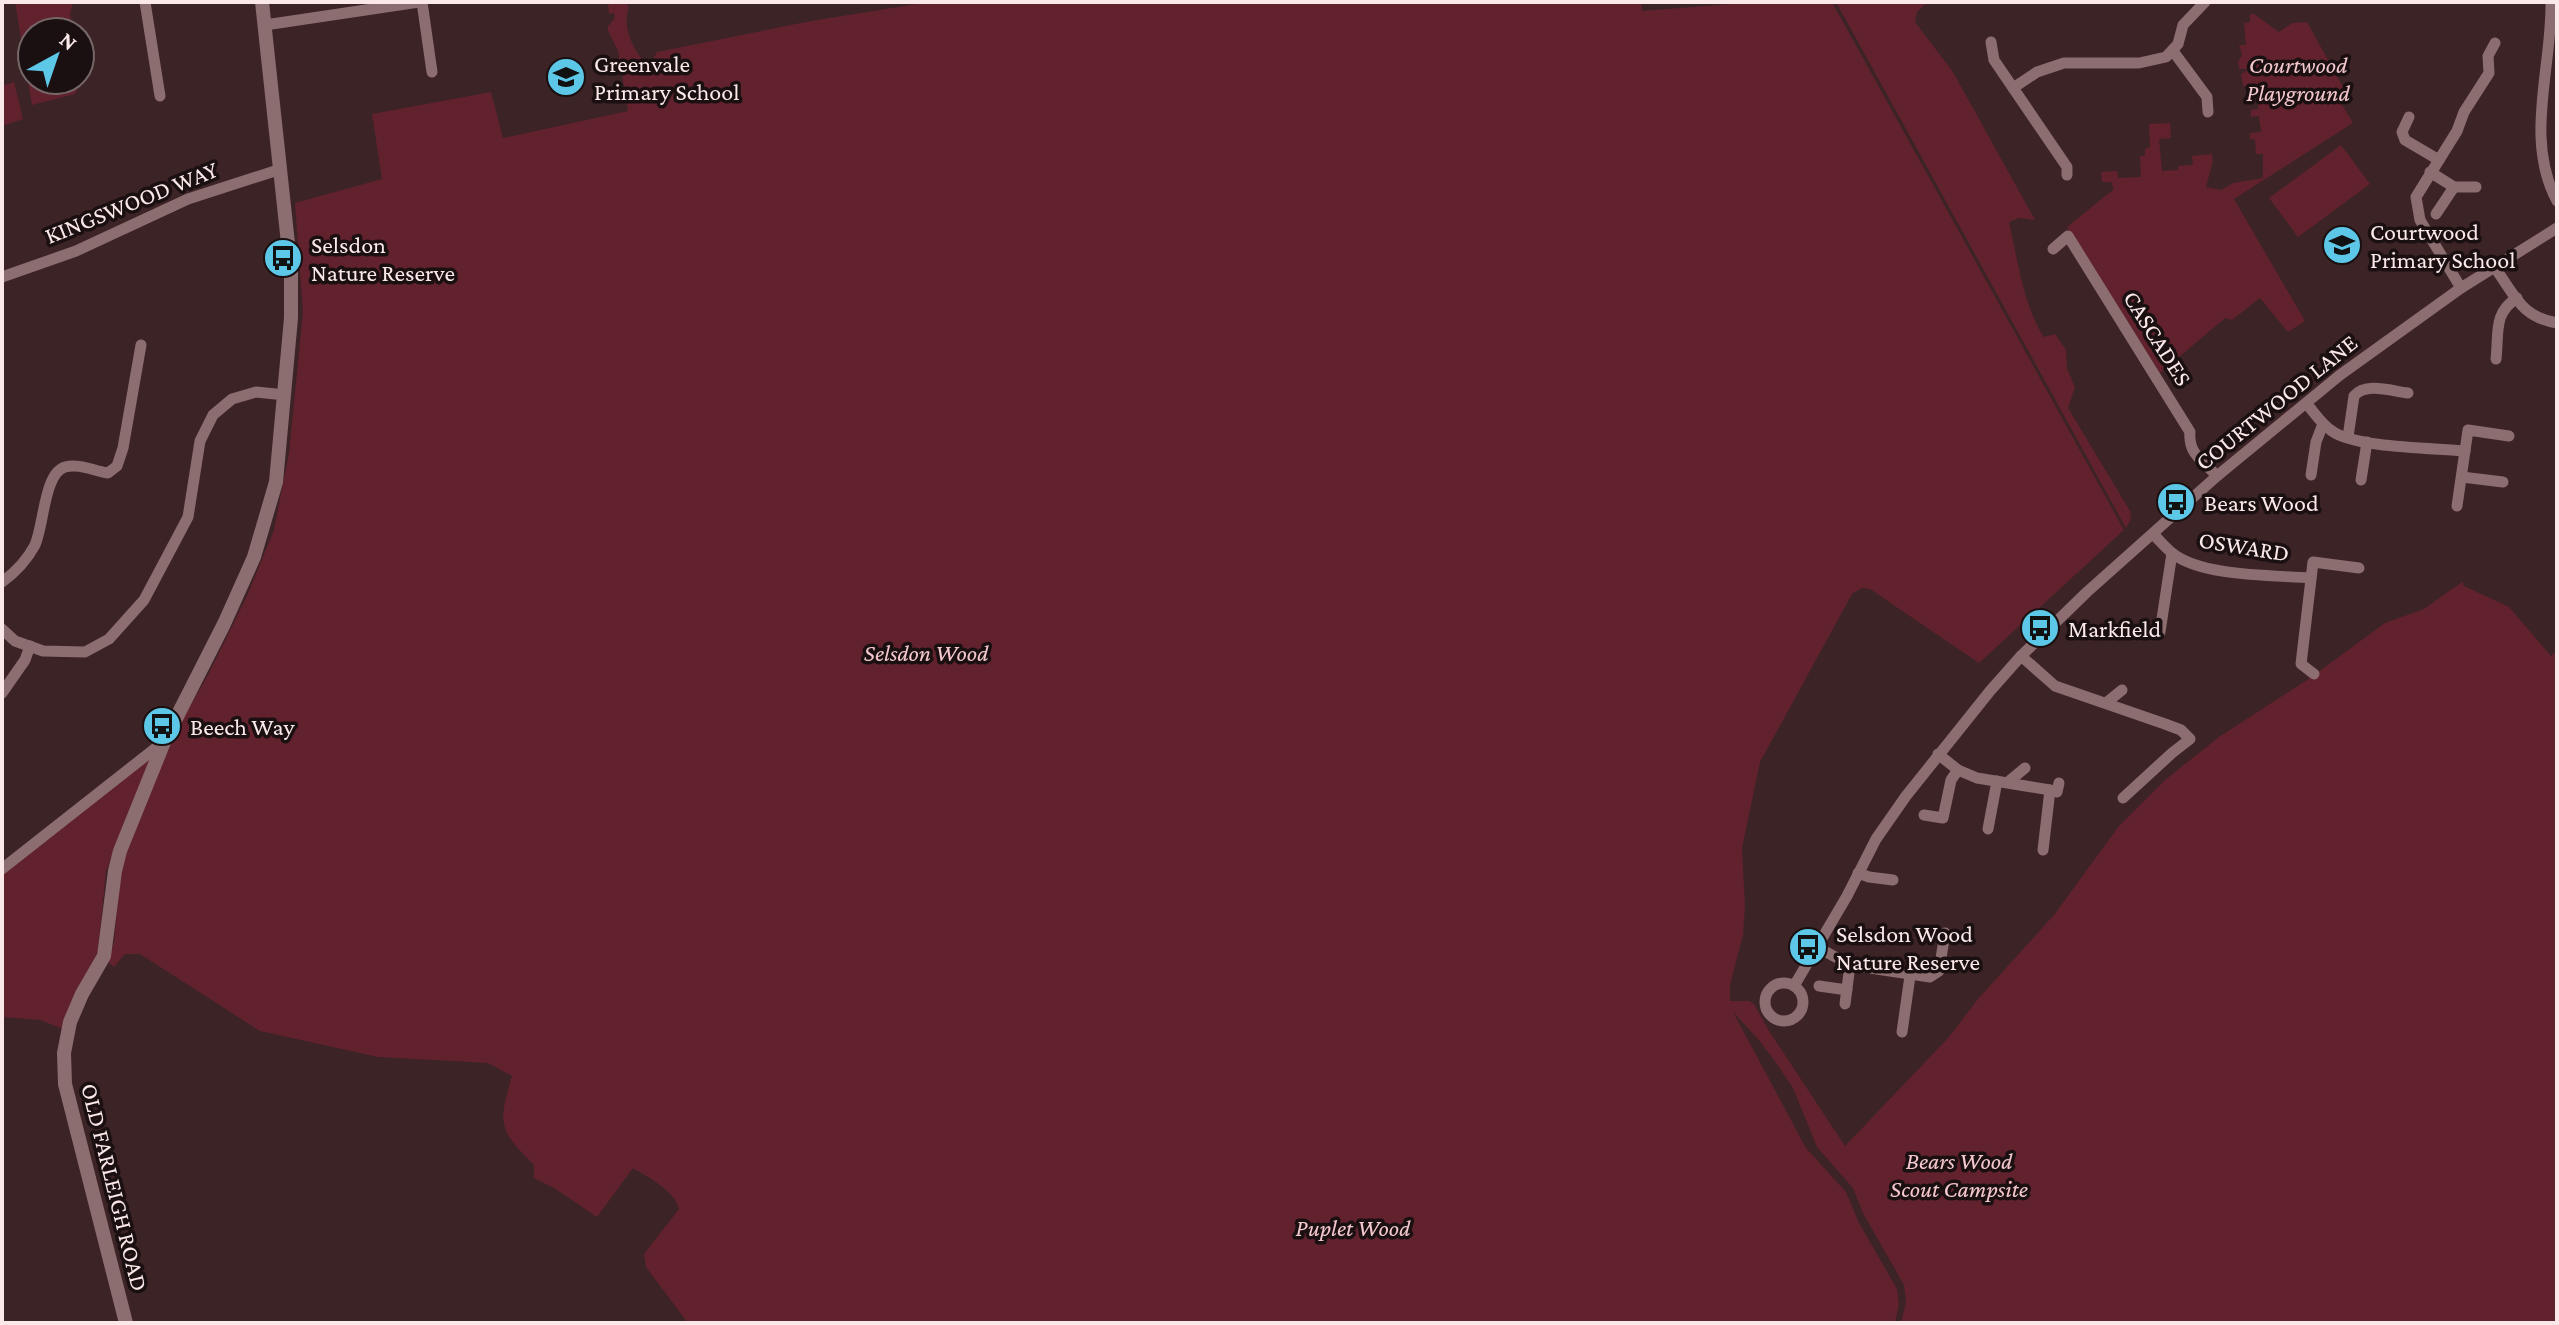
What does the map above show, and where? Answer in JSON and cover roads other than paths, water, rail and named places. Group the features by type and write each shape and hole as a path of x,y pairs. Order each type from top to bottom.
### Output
{"street":[{"path":"145,2 160,96"},
{"name":"OLD FARLEIGH ROAD","path":"126,1323 65,1084 64,1053 70,1022 104,956 120,851 164,742 254,557 276,482 285,395 291,271 262,2"},
{"path":"265,25 415,2 432,72"},
{"path":"2013,88 2037,72 2064,63 2139,63 2166,57 2178,44 2183,25 2205,2"},
{"path":"2551,2 2551,31 2539,142 2545,174 2557,201"},
{"path":"1991,42 1994,60 2067,167 2067,175"},
{"path":"2461,288 2420,220 2416,197 2489,73 2488,56 2495,43"},
{"path":"2173,51 2207,97 2208,112"},
{"path":"2409,117 2402,132 2405,140 2439,160"},
{"name":"KINGSWOOD WAY","path":"2,277 76,251 188,199 278,170"},
{"path":"2430,172 2454,187 2476,187"},
{"path":"2436,214 2454,187"},
{"name":"COURTWOOD LANE","path":"1794,986 1883,829 1938,754 2021,656 2087,592 2217,476 2350,367 2461,288 2557,228"},
{"name":"CASCADES","path":"2053,249 2068,236 2190,432 2189,444 2196,457 2217,476"},
{"path":"2495,268 2528,313 2539,320 2557,323"},
{"path":"2496,359 2501,312 2517,298"},
{"path":"2,582 20,566 34,545 43,523 50,482 57,471 75,465 108,473 117,466 141,345"},
{"path":"2348,437 2357,391 2365,388 2408,393"},
{"path":"2,629 15,641 43,651 85,652 109,639 144,600 188,517 200,441 213,415 232,399 256,392 285,395"},
{"path":"2306,403 2323,424 2338,435 2367,442 2465,451"},
{"path":"2311,475 2316,442 2323,424"},
{"path":"2457,506 2468,430 2509,436"},
{"path":"2361,480 2367,442"},
{"path":"2462,477 2503,482"},
{"name":"OSWARD","path":"2154,535 2172,553 2216,569 2311,578"},
{"name":"OSWARD","path":"2160,632 2172,553"},
{"name":"OSWARD","path":"2314,674 2301,664 2313,562 2359,568"},
{"path":"2,693 25,660 30,646"},
{"path":"2021,656 2055,686 2181,730 2190,739 2123,798"},
{"path":"2106,703 2122,690"},
{"path":"2,869 164,742"},
{"path":"1938,754 1958,770 1977,778 2054,787 2043,850"},
{"path":"1988,829 2002,781 2025,768"},
{"path":"1924,815 1943,818 1951,780 1958,770"},
{"path":"1858,873 1893,880"},
{"path":"1817,947 1850,965 1930,977 1939,971 1945,933"},
{"path":"1845,1004 1850,965"},
{"path":"1902,1032 1910,976"},
{"path":"1819,986 1847,990"}],"place":[{"name":"Greenvale Primary School","path":"566,77"},
{"name":"Courtwood Primary School","path":"2342,245"},
{"name":"Selsdon Nature Reserve","path":"283,258"},
{"name":"Bears Wood","path":"2176,502"},
{"name":"Markfield","path":"2040,628"},
{"name":"Beech Way","path":"162,726"},
{"name":"Selsdon Wood Nature Reserve","path":"1808,947"}],"park label":[{"name":"Courtwood Playground","path":"2298,78"},
{"name":"Selsdon Wood","path":"926,652"},
{"name":"Bears Wood Scout Campsite","path":"1959,1174"},
{"name":"Puplet Wood","path":"1353,1227"}]}
